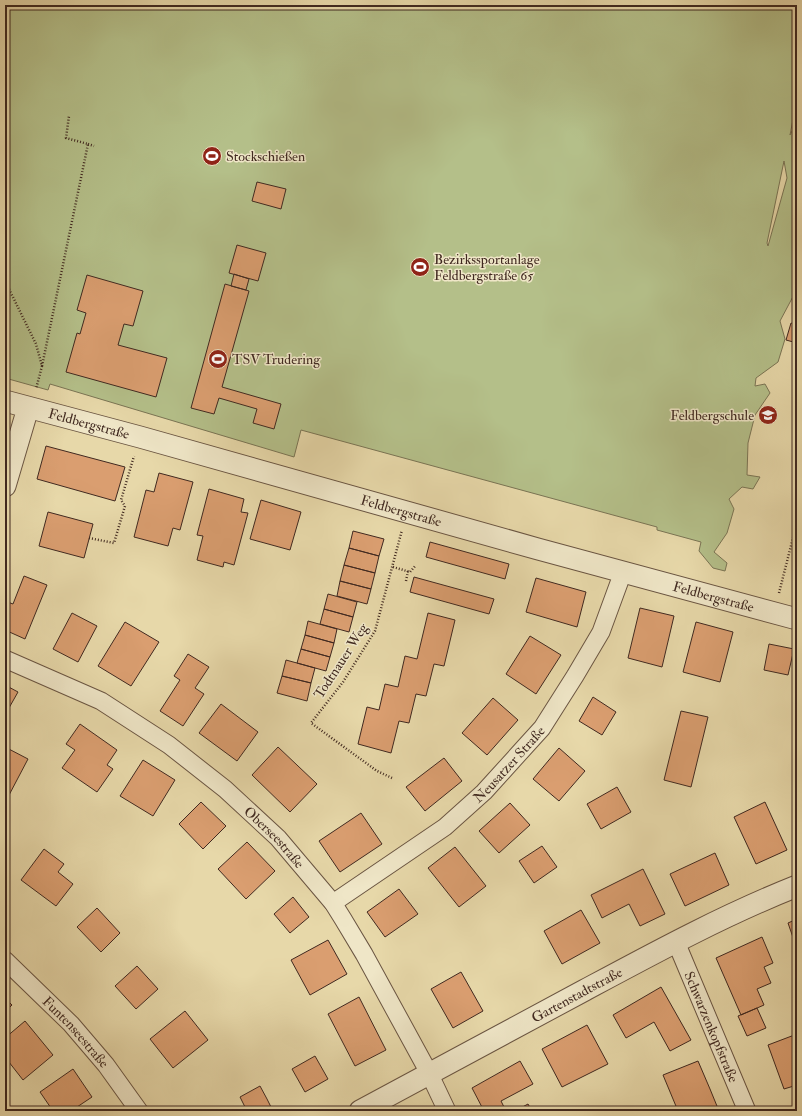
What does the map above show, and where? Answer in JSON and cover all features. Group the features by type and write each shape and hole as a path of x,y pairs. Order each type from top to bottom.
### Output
{"street":[{"name":"Feldbergstraße","path":"5,401 797,619"},
{"path":"5,486 28,408"},
{"name":"Neusatzer Straße","path":"333,903 446,827 484,792 542,728 601,632 623,572"},
{"name":"Oberseestraße","path":"5,659 101,701 169,745 225,789 278,838 333,903 364,954 429,1073 447,1111"},
{"name":"Gartenstadtstraße","path":"360,1111 676,942 797,886"},
{"name":"Schwarzenkopfstraße","path":"676,942 747,1111"},
{"name":"Funtenseestraße","path":"5,960 71,1024 106,1065 139,1111"}],"path":[{"path":"69,116 66,138 94,146"},
{"path":"28,408 35,392 42,366 88,144"},
{"path":"5,280 36,344 42,366"},
{"path":"89,538 114,544 124,506 121,500 140,437"},
{"name":"Todtnauer Weg","path":"392,778 377,771 311,723 343,682 376,631 407,512"},
{"path":"784,574 797,522"},
{"path":"406,581 408,572 410,572 416,565"},
{"path":"392,567 408,572"}],"green space":[{"name":"Bezirkssportanlage Feldbergstraße 65","path":"5,5 797,5 797,99 790,135 797,121 797,289 780,321 785,339 778,362 756,378 755,386 765,384 770,393 755,415 748,443 747,475 760,477 753,489 742,487 729,499 734,509 727,533 714,552 727,563 725,571 713,568 699,551 701,542 657,530 657,527 301,430 294,457 50,384 48,390 5,378","holes":["784,161 787,178 768,246 767,243"]}],"building":[{"path":"257,182 286,189 281,209 252,201"},
{"path":"237,245 266,253 258,281 229,273"},
{"path":"234,274 249,279 246,290 231,286"},
{"path":"87,275 143,291 133,326 124,324 118,345 167,358 156,397 66,372 77,333 80,334 86,313 77,310"},
{"path":"225,284 249,291 222,387 281,404 274,429 253,423 257,409 219,398 214,414 191,408"},
{"path":"791,323 797,325 797,343 786,340"},
{"path":"46,446 125,467 115,501 37,479"},
{"path":"159,473 193,482 180,530 173,528 168,546 134,537 146,490 154,492"},
{"path":"209,489 244,499 241,512 248,513 234,565 224,562 223,567 197,560 203,536 197,535"},
{"path":"261,500 301,512 290,550 250,539"},
{"path":"48,512 93,524 84,558 39,546"},
{"path":"353,531 384,539 379,556 349,548"},
{"path":"430,542 509,564 505,579 426,557"},
{"path":"349,548 379,556 375,573 344,565"},
{"path":"344,565 375,573 371,589 340,581"},
{"path":"24,576 47,585 25,639 5,630 5,601 13,604"},
{"path":"414,577 494,599 489,614 410,592"},
{"path":"536,578 586,592 577,627 526,612"},
{"path":"340,581 371,589 367,604 337,596"},
{"path":"328,594 357,602 353,617 324,609"},
{"path":"640,608 674,616 662,667 628,658"},
{"path":"324,609 353,617 349,632 320,624"},
{"path":"72,613 97,626 78,662 53,649"},
{"path":"428,613 455,620 444,666 434,664 426,696 416,694 409,723 399,721 391,753 358,744 367,707 379,710 385,684 398,687 405,656 417,659"},
{"path":"308,621 337,629 334,643 305,635"},
{"path":"125,622 159,642 131,686 98,666"},
{"path":"696,622 733,632 720,682 683,672"},
{"path":"305,635 334,643 330,657 301,649"},
{"path":"530,636 561,655 536,694 506,674"},
{"path":"769,644 794,649 788,675 764,670"},
{"path":"301,649 330,657 326,671 297,663"},
{"path":"188,654 209,667 195,688 204,694 183,726 160,711 180,680 174,676"},
{"path":"286,660 315,668 311,683 282,676"},
{"path":"282,676 311,683 307,701 277,693"},
{"path":"5,685 18,692 5,715"},
{"path":"593,697 616,712 602,735 579,721"},
{"path":"493,698 518,720 487,755 462,733"},
{"path":"221,704 258,732 237,761 199,733"},
{"path":"681,711 708,717 691,787 664,780"},
{"path":"80,724 117,750 107,765 113,769 97,792 62,768 75,750 66,744"},
{"path":"5,747 28,759 8,797 5,795"},
{"path":"278,747 317,784 290,812 252,775"},
{"path":"559,748 585,771 559,801 533,779"},
{"path":"444,758 462,781 425,811 406,787"},
{"path":"143,760 175,780 153,816 120,796"},
{"path":"617,787 631,812 601,829 587,804"},
{"path":"201,802 226,826 203,849 179,824"},
{"path":"765,802 787,850 756,864 734,817"},
{"path":"510,803 530,825 499,853 479,831"},
{"path":"361,813 382,844 340,872 319,841"},
{"path":"247,842 275,871 246,899 218,869"},
{"path":"542,846 557,867 534,883 519,861"},
{"path":"455,847 486,886 459,907 428,868"},
{"path":"44,849 64,864 58,872 73,884 56,906 21,880"},
{"path":"715,853 729,885 685,906 670,874"},
{"path":"643,869 665,914 640,926 629,904 602,918 591,895"},
{"path":"399,889 418,914 385,937 367,912"},
{"path":"293,897 309,917 290,933 274,914"},
{"path":"97,908 120,933 101,952 77,927"},
{"path":"581,910 600,943 562,964 544,931"},
{"path":"797,919 797,949 788,923"},
{"path":"762,937 773,963 764,967 771,983 757,989 764,1005 741,1015 716,958"},
{"path":"328,940 347,974 310,995 291,960"},
{"path":"137,966 158,989 136,1009 115,986"},
{"path":"461,972 483,1011 453,1028 431,989"},
{"path":"661,987 691,1040 670,1051 654,1022 626,1038 613,1015"},
{"path":"359,997 386,1050 355,1066 328,1014"},
{"path":"5,998 12,1005 5,1012"},
{"path":"757,1008 766,1028 747,1036 738,1016"},
{"path":"185,1011 208,1040 173,1068 150,1039"},
{"path":"25,1021 53,1055 23,1080 5,1057 5,1038"},
{"path":"587,1025 608,1064 562,1087 542,1049"},
{"path":"797,1034 797,1085 784,1089 768,1045"},
{"path":"315,1056 328,1079 305,1092 292,1069"},
{"path":"520,1061 533,1084 501,1101 506,1111 484,1111 472,1088"},
{"path":"698,1061 719,1111 678,1111 663,1075"},
{"path":"73,1069 92,1097 71,1111 53,1111 40,1092"},
{"path":"260,1086 273,1111 247,1111 240,1097"},
{"path":"528,1104 532,1111 515,1111"}],"place":[{"name":"Stockschießen","path":"212,156"},
{"name":"Bezirkssportanlage Feldbergstraße 65","path":"420,267"},
{"name":"TSV Trudering","path":"218,359"},
{"name":"Feldbergschule","path":"768,415"}]}
